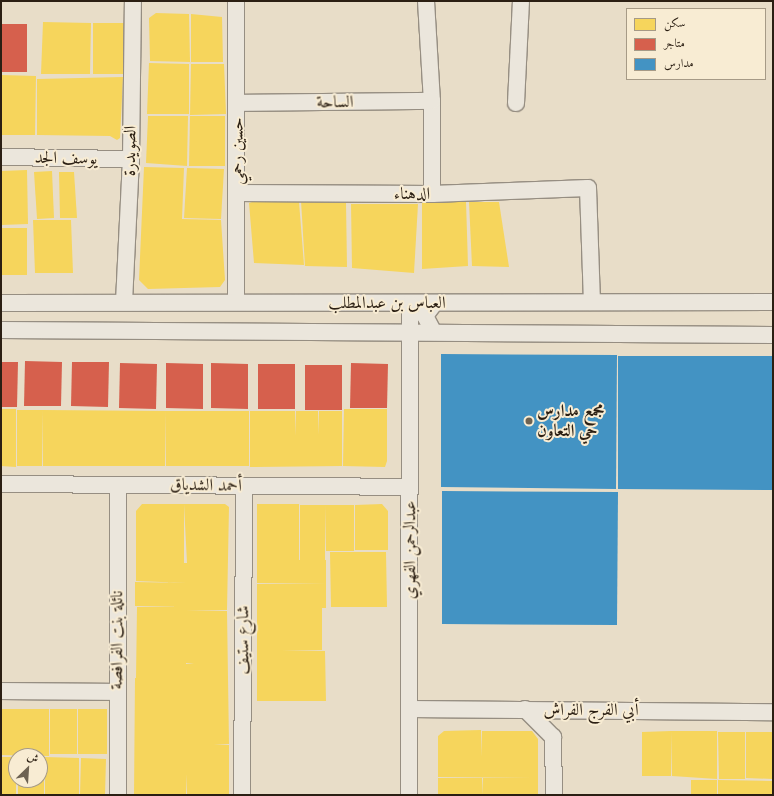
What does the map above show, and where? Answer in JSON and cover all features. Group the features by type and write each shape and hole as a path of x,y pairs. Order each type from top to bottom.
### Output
{"street":[{"name":"الصويدرة","path":"124,302 131,158 133,1"},
{"name":"حسين رحمي","path":"236,1 236,302"},
{"path":"426,1 432,101 432,194"},
{"path":"516,103 521,1"},
{"name":"الساحة","path":"237,103 432,101"},
{"name":"يوسف الجد","path":"1,157 131,158"},
{"name":"الدهناء","path":"236,193 432,194 588,188 592,302"},
{"name":"العباس بن عبدالمطلب","path":"1,303 236,302 434,304 773,302"},
{"path":"390,304 395,312 396,322 392,331"},
{"name":"عبدالرحمن الفهري","path":"409,795 410,304"},
{"path":"433,331 425,316 434,304"},
{"name":"العباس بن عبدالمطلب","path":"1,330 433,331 773,335"},
{"name":"أحمد الشدياق","path":"1,484 410,487"},
{"name":"نائلة بنت الفرافصة","path":"118,484 118,795"},
{"name":"شارع ستيف","path":"242,795 244,486"},
{"path":"1,691 117,692"},
{"name":"أبي الفرج الفراش","path":"410,708 773,712"},
{"path":"525,710 553,737 554,795"}],"building: سكن":[{"path":"156,13 189,14 190,62 150,61 149,18"},
{"path":"191,14 222,17 223,62 191,62"},
{"path":"43,22 91,23 90,74 41,74"},
{"path":"93,23 125,23 125,74 93,74"},
{"path":"149,63 189,64 189,114 147,114"},
{"path":"191,64 224,64 226,114 190,115"},
{"path":"1,75 36,76 35,135 1,135"},
{"path":"123,77 120,138 117,140 110,136 37,135 37,79"},
{"path":"148,116 188,116 187,166 146,163"},
{"path":"190,116 225,116 225,166 189,166"},
{"path":"144,167 184,168 182,219 221,220 225,280 220,287 148,289 139,280"},
{"path":"187,168 224,169 221,219 184,218"},
{"path":"27,170 28,224 1,225 1,171"},
{"path":"52,171 54,218 37,219 34,172"},
{"path":"59,172 74,172 77,218 60,218"},
{"path":"255,201 299,202 304,265 254,263 249,203"},
{"path":"301,201 346,203 347,267 305,266"},
{"path":"422,202 466,202 468,266 422,269"},
{"path":"469,202 499,202 509,267 472,266"},
{"path":"351,204 418,204 414,273 352,268"},
{"path":"33,220 71,220 73,273 35,273"},
{"path":"1,228 27,228 27,275 1,275"},
{"path":"1,409 16,409 16,467 1,466"},
{"path":"344,409 387,409 387,461 385,467 343,466"},
{"path":"17,410 43,410 42,466 17,466"},
{"path":"43,410 166,411 165,466 43,466"},
{"path":"166,411 249,411 249,466 166,466"},
{"path":"250,411 295,411 296,436 296,411 318,411 319,435 319,411 342,411 342,466 250,467"},
{"path":"142,504 184,504 225,504 229,507 227,610 186,611 227,611 229,744 214,745 229,745 229,795 187,795 186,774 186,795 134,795 137,607 186,607 135,606 135,582 187,583 136,581 136,511","holes":["184,504 187,563 184,563"]},
{"path":"257,504 299,504 299,560 326,560 326,584 257,583"},
{"path":"382,504 388,511 388,550 355,550 355,505"},
{"path":"300,505 325,505 325,560 300,560"},
{"path":"325,505 354,505 354,551 326,551"},
{"path":"330,552 386,552 387,607 331,607"},
{"path":"257,584 326,584 326,608 322,608 322,650 282,650 325,651 326,701 257,701"},
{"path":"1,709 49,709 49,756 48,748 8,748 8,755 1,755"},
{"path":"50,709 77,709 77,754 50,754"},
{"path":"78,709 107,709 107,754 78,754"},
{"path":"481,730 481,757 482,731 532,731 538,739 538,795 483,795 483,778 532,778 438,777 438,736 444,731"},
{"path":"671,731 671,776 642,776 642,732"},
{"path":"671,731 717,731 717,779 672,776"},
{"path":"718,732 745,732 745,779 719,779"},
{"path":"746,732 773,732 773,779 746,778"},
{"path":"1,757 8,757 8,788 16,788 16,795 1,795"},
{"path":"48,757 79,758 79,795 45,795 45,788 48,788"},
{"path":"81,758 106,759 105,795 80,795"},
{"path":"438,778 482,778 483,795 438,795"},
{"path":"691,780 717,780 717,795 691,795"},
{"path":"718,780 773,781 773,795 718,795"},
{"path":"18,788 44,788 44,795 18,795"}],"building: متاجر":[{"path":"1,24 27,24 27,72 1,72"},
{"path":"25,361 62,362 61,406 24,406"},
{"path":"1,362 18,362 17,407 1,407"},
{"path":"72,362 109,362 108,407 71,406"},
{"path":"120,363 157,364 156,409 119,408"},
{"path":"166,363 203,364 203,409 166,408"},
{"path":"211,363 248,364 248,409 211,408"},
{"path":"351,363 388,364 387,408 350,408"},
{"path":"258,364 295,364 295,409 258,409"},
{"path":"305,365 342,365 342,410 305,410"}],"building: مدارس":[{"name":"مجمع مدارس حي التعاون","path":"441,354 617,355 616,489 441,487"},
{"name":"مجمع مدارس حي التعاون","path":"618,356 773,356 773,490 618,489"},
{"name":"مجمع مدارس حي التعاون","path":"442,491 618,492 617,625 442,624"}],"place":[{"name":"مجمع مدارس حي التعاون","path":"529,421"}]}
